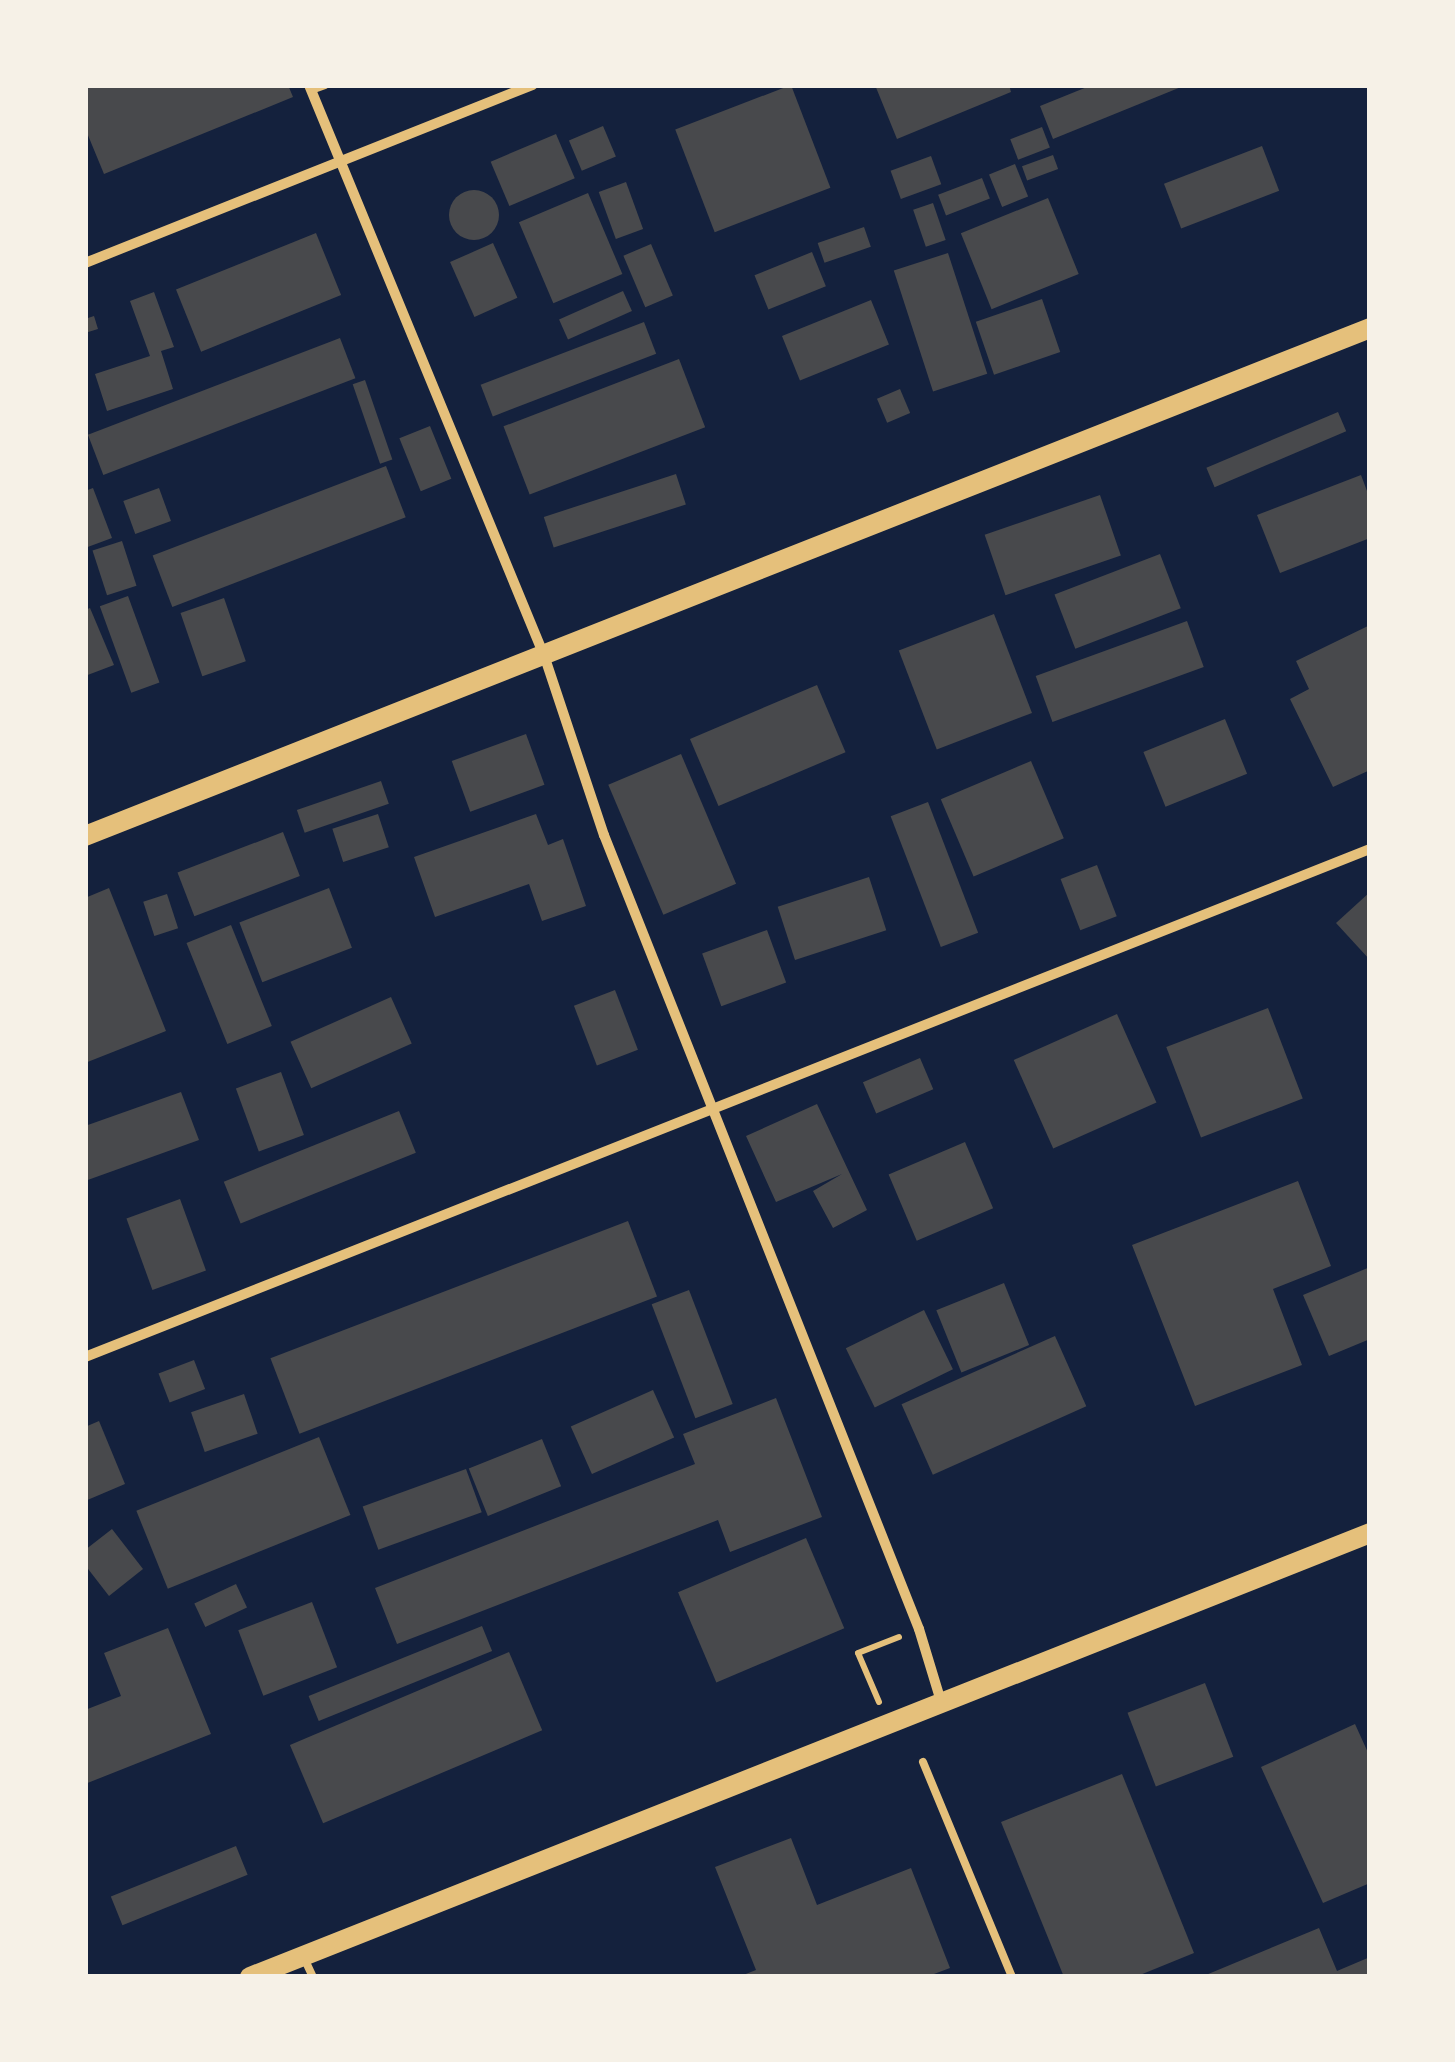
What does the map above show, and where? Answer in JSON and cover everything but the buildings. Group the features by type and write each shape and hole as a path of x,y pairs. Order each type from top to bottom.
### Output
{"main road":[{"path":"85,836 545,658 1370,328"},
{"path":"250,1977 940,1698 1370,1533"}],"street":[{"path":"85,263 533,85"},
{"path":"310,88 545,658 604,835 919,1629 940,1698"},
{"path":"85,1356 1370,849"}],"lane":[{"path":"310,88 326,85"},
{"path":"923,1762 1012,1977"},
{"path":"303,1956 312,1977"}]}
